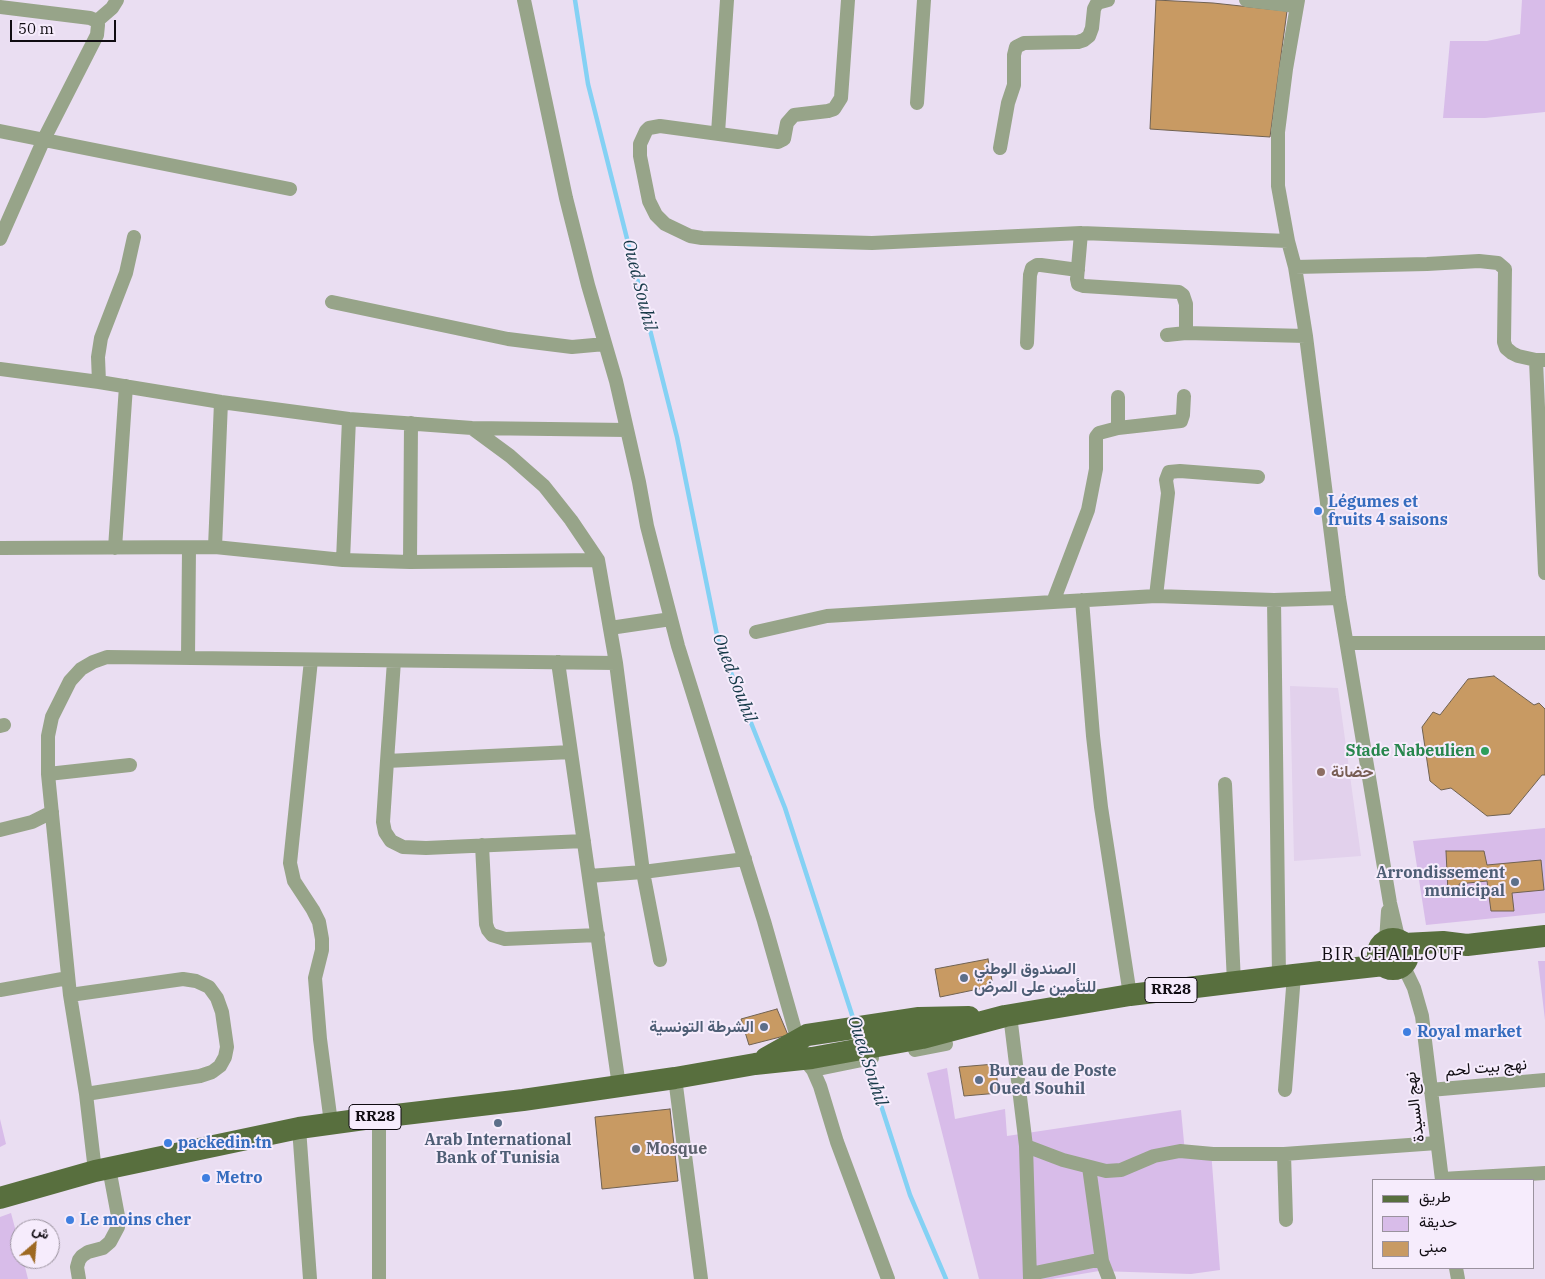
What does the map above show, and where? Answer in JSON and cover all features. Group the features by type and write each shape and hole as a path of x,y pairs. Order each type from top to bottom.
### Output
{"main road":[{"name":"RR28","path":"0,1198 102,1170 299,1128 379,1116 523,1100 675,1078 810,1055 921,1028 1007,1016 1130,995 1339,970 1394,953 1443,942 1467,945 1545,936"}],"street":[{"path":"97,21 112,8 117,0"},
{"path":"524,0 566,198 627,430 647,526 678,646 777,962 810,1055 837,1142 888,1279"},
{"path":"718,133 727,0"},
{"path":"848,0 841,98 834,109 794,115 788,123 786,135 782,141 660,126 649,128 642,137 640,156 649,201 656,215 665,224 690,236 872,243 1081,233 1288,241"},
{"path":"917,103 924,0"},
{"path":"1000,148 1008,103 1014,85 1014,55 1016,47 1024,43 1078,42 1084,40 1089,36 1092,28 1094,9 1097,4 1108,0"},
{"path":"1246,0 1297,3"},
{"name":"نهج السيدة","path":"1297,3 1278,132 1278,186 1288,241 1295,267 1306,336 1339,598 1390,903 1394,953 1414,988 1422,1016 1442,1179"},
{"path":"0,7 90,18 97,21"},
{"path":"0,239 44,139 97,35 97,21"},
{"path":"0,131 290,188"},
{"path":"1081,233 1077,282 1084,286 1179,292 1183,295 1186,304 1186,334"},
{"path":"99,382 98,357 101,338 126,273 134,237"},
{"path":"1295,267 1472,261 1498,263 1505,269 1504,342 1506,348 1518,356 1541,360 1545,573"},
{"path":"1026,343 1032,268 1042,264 1078,270"},
{"path":"332,302 508,339 572,347 605,344"},
{"path":"1167,335 1306,336"},
{"path":"0,369 349,419 472,428 627,430"},
{"path":"114,548 126,386"},
{"path":"1053,602 1088,510 1096,469 1096,437 1099,433 1118,428 1181,421 1184,415 1184,396"},
{"path":"1118,397 1118,428"},
{"path":"215,547 221,402"},
{"path":"342,560 349,419"},
{"path":"410,562 411,423"},
{"path":"472,428 510,456 544,486 572,520 598,560 616,663 642,872 660,960"},
{"path":"1156,596 1168,493 1167,475 1173,471 1180,471 1258,476"},
{"path":"0,548 215,547 342,560 410,562 598,560"},
{"path":"188,658 190,548"},
{"path":"756,632 827,616 1082,600 1156,596 1274,600 1339,598"},
{"path":"1082,600 1101,807 1130,995"},
{"path":"1274,600 1286,976 1285,1090"},
{"path":"610,628 671,619"},
{"path":"1347,643 1545,643"},
{"path":"79,1279 77,1267 82,1256 88,1252 103,1248 110,1242 118,1227 118,1216 102,1170 86,1094 70,995 48,774 48,736 52,717 70,682 81,669 92,662 107,657 616,663"},
{"path":"310,660 290,862 294,881 319,922 322,939 322,950 315,978 320,1039 331,1123"},
{"path":"394,661 383,822 385,832 391,841 402,847 410,848 584,841"},
{"path":"558,662 619,1086"},
{"path":"388,761 571,752"},
{"path":"48,774 130,766"},
{"path":"1225,784 1234,983"},
{"path":"0,830 32,822 52,812"},
{"path":"482,846 486,924 492,935 505,939 598,935"},
{"path":"589,876 642,872 745,859"},
{"path":"0,990 68,978"},
{"path":"70,995 183,979 196,981 209,987 217,998 222,1012 227,1047 225,1058 220,1066 212,1072 200,1076 86,1094"},
{"path":"1007,1016 1026,1146 1030,1277 1102,1261"},
{"path":"810,1055 946,1044"},
{"path":"675,1078 701,1279"},
{"name":"نهج بيت لحم","path":"1430,1090 1545,1080"},
{"path":"379,1116 379,1279"},
{"path":"299,1128 310,1279"},
{"path":"1026,1146 1063,1160 1106,1171 1121,1170 1154,1156 1180,1151 1213,1154 1284,1154 1437,1143"},
{"path":"1284,1154 1286,1220"},
{"path":"1089,1167 1102,1261 1110,1279"},
{"path":"1457,1179 1545,1173"}],"shaded area":[{"name":"حضانة","path":"1290,686 1338,688 1361,856 1294,861"}],"green space":[{"path":"1522,0 1545,0 1545,112 1485,118 1443,118 1450,41 1487,41 1520,34"},
{"path":"1545,828 1545,913 1426,925 1413,841"},
{"path":"1538,961 1545,961 1545,1020"},
{"path":"947,1068 955,1119 1005,1109 1007,1136 1181,1110 1185,1153 1211,1150 1220,1270 1191,1274 1099,1271 1052,1279 979,1279 927,1073"},
{"path":"0,1119 6,1144 0,1147"},
{"path":"11,1213 13,1219 10,1219 10,1269 26,1269 28,1279 0,1279 0,1217"}],"building":[{"path":"1156,0 1213,3 1287,11 1270,137 1150,129"},
{"name":"Stade Nabeulien","path":"1494,676 1534,705 1539,703 1545,709 1545,775 1542,775 1510,814 1487,816 1451,788 1441,790 1430,781 1422,727 1433,712 1440,715 1468,679"},
{"name":"Arrondissement municipal","path":"1446,851 1484,851 1487,865 1541,860 1544,890 1512,893 1514,911 1491,911 1487,881 1459,884 1460,894 1448,893"},
{"name":"الصندوق الوطني للتأمين على المرض","path":"988,959 993,986 940,997 935,969"},
{"name":"الشرطة التونسية","path":"777,1009 788,1035 749,1045 741,1019"},
{"name":"Bureau de Poste Oued Souhil","path":"995,1064 999,1093 964,1096 959,1067"},
{"name":"Mosque","path":"670,1109 678,1181 602,1189 595,1117"}],"waterway":[{"name":"Oued Souhil","path":"575,0 588,84 677,437 718,640 785,808 854,1021"},
{"name":"Oued Souhil","path":"867,1062 910,1195 946,1279"}],"place":[{"name":"Légumes et fruits 4 saisons","path":"1318,511"},
{"name":"Stade Nabeulien","path":"1485,751"},
{"name":"حضانة","path":"1321,772"},
{"name":"Arrondissement municipal","path":"1515,882"},
{"name":"الصندوق الوطني للتأمين على المرض","path":"964,978"},
{"name":"الشرطة التونسية","path":"764,1027"},
{"name":"Royal market","path":"1407,1032"},
{"name":"Bureau de Poste Oued Souhil","path":"979,1080"},
{"name":"Arab International Bank of Tunisia","path":"498,1123"},
{"name":"packedin.tn","path":"168,1143"},
{"name":"Mosque","path":"636,1149"},
{"name":"Metro","path":"206,1178"},
{"name":"Le moins cher","path":"70,1220"}],"district":[{"name":"BIR CHALLOUF","path":"1393,955"}]}
